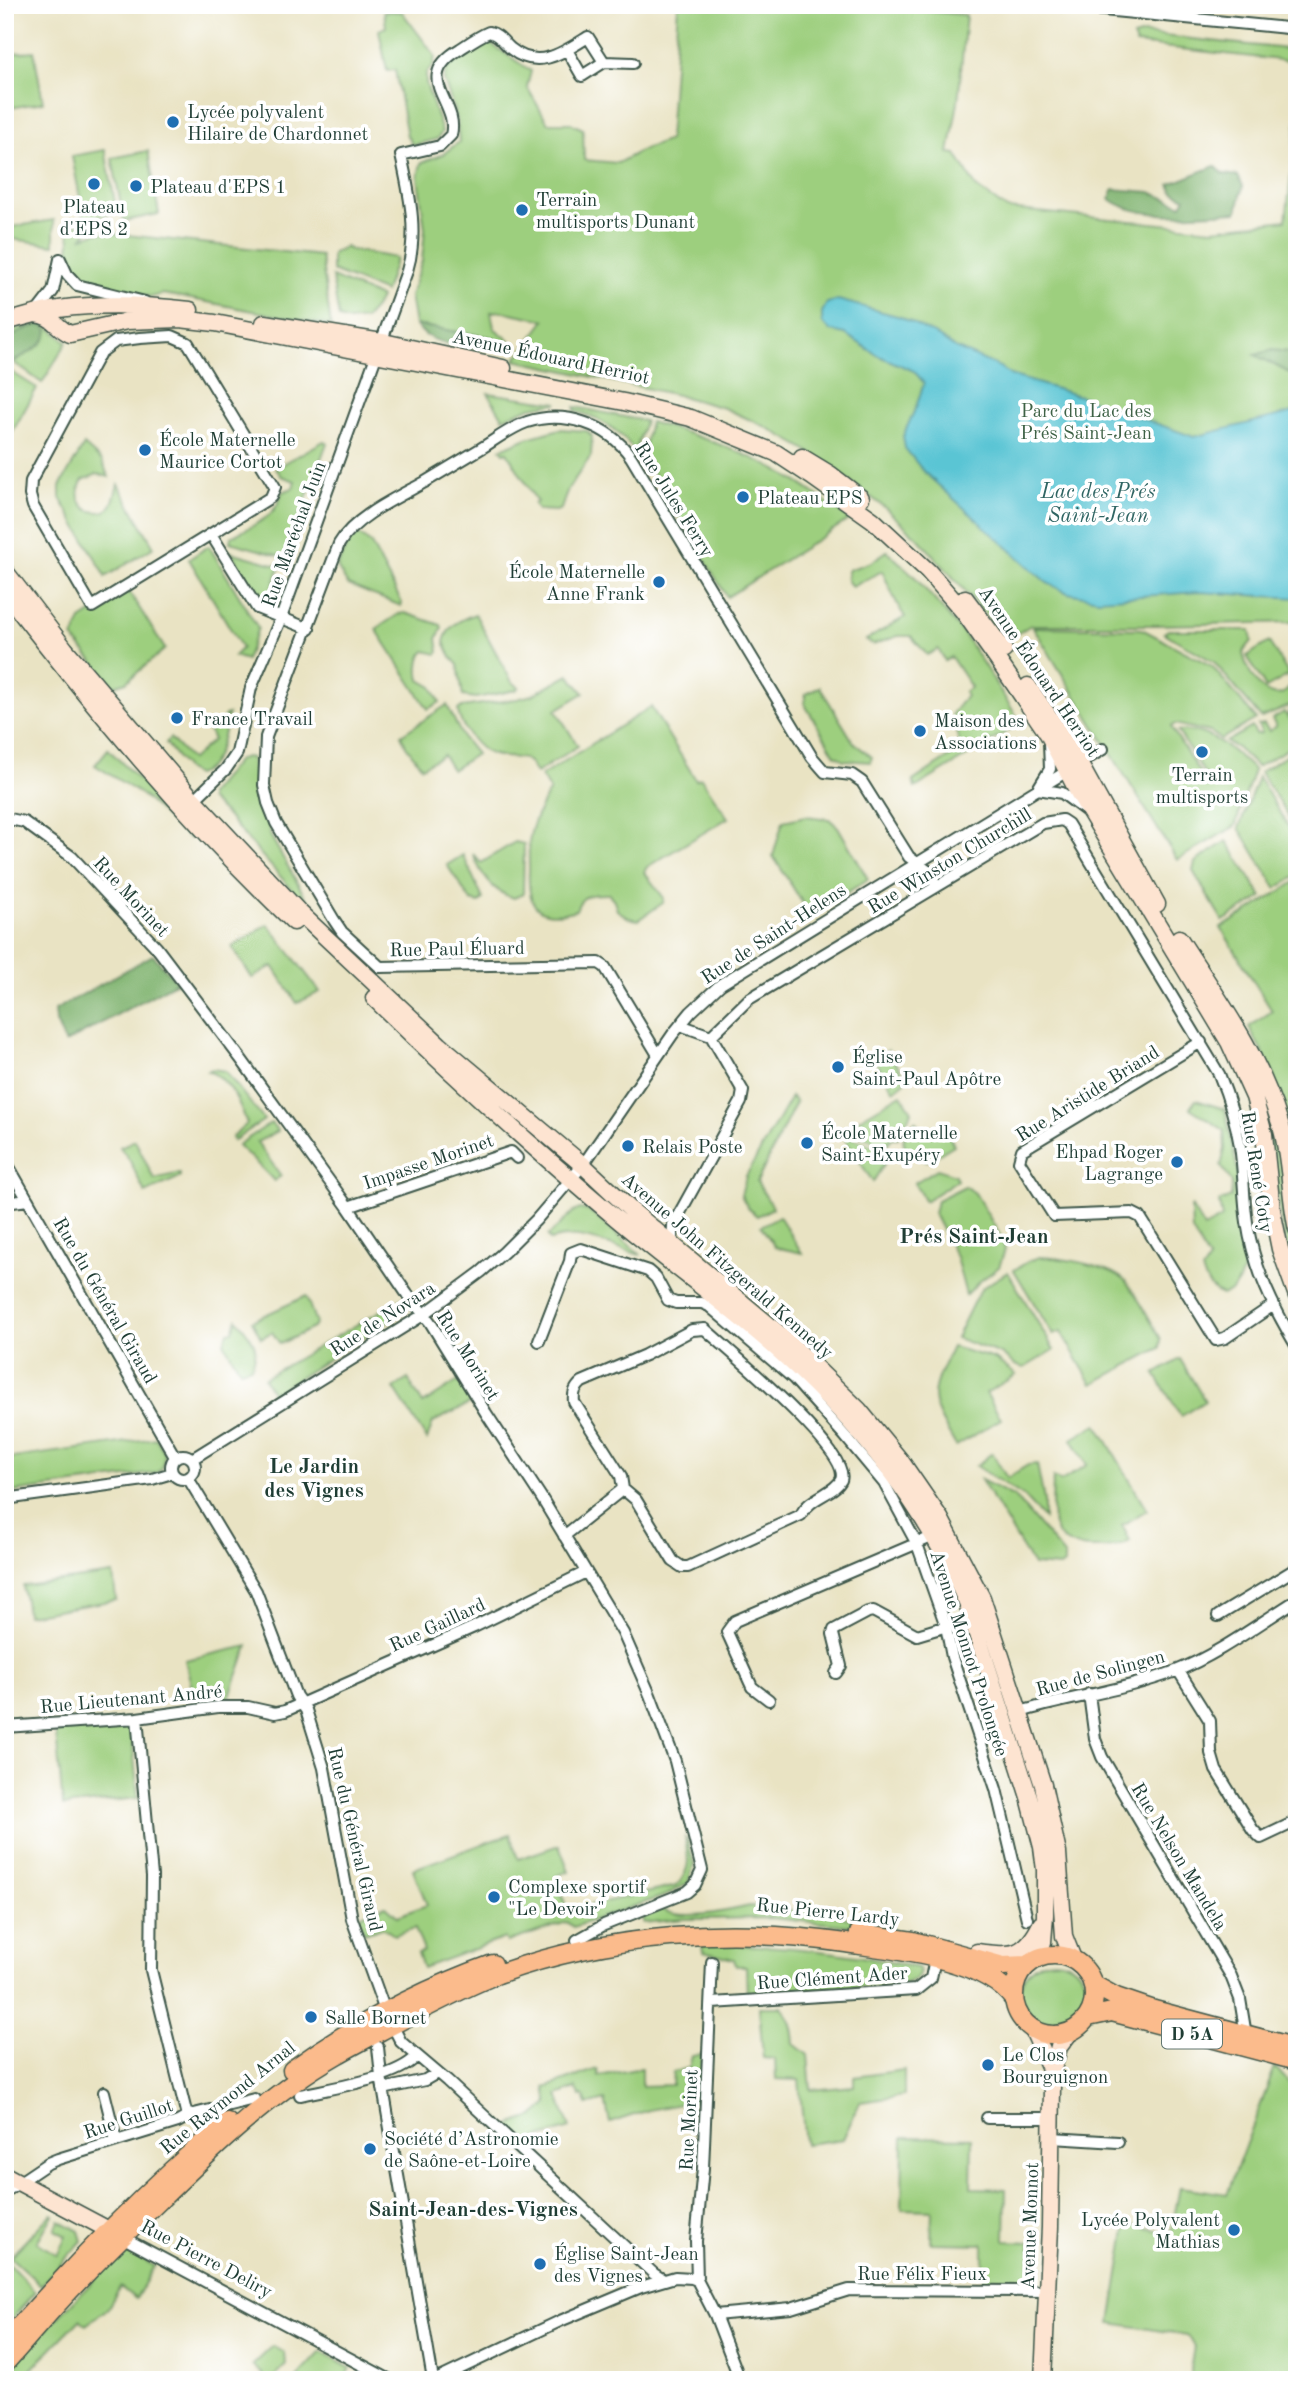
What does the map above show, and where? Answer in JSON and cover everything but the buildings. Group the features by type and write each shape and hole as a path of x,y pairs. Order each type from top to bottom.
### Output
{"main road":[{"name":"Avenue Édouard Herriot","path":"5,322 101,298 154,306 665,401 725,421 794,452 830,474 904,533 948,577 983,620 1048,713 1091,814 1229,1042 1254,1097 1264,1134 1272,1210 1280,1249 1297,1296"},
{"path":"35,314 49,316 62,330 70,334 98,322 102,316 101,298"},
{"name":"Avenue Édouard Herriot","path":"70,334 127,321 180,318 379,349 679,415 731,433 776,453 873,520 928,571 962,611 1073,768 1157,904 1232,1017 1254,1056 1280,1124 1297,1229"},
{"name":"Avenue John Fitzgerald Kennedy","path":"5,571 93,682 105,708"},
{"name":"Avenue John Fitzgerald Kennedy","path":"5,592 62,667 105,708 284,912 455,1078 570,1180 724,1303 809,1377 879,1457 934,1536 978,1614 991,1627 1042,1785 1058,1853 1064,1936 1073,1959"},
{"path":"62,667 70,663 75,665 93,682"},
{"name":"Avenue John Fitzgerald Kennedy","path":"188,802 377,987 503,1099 583,1165 598,1182 788,1341 874,1428 934,1508 982,1598 978,1614 1037,1823 1045,1870 1045,1916 1043,1942 1032,1962"},
{"path":"913,1941 1004,1956 1017,1952 1031,1942 1045,1916"},
{"name":"Rue Pierre Lardy","path":"388,2018 472,1972 517,1956 577,1940 672,1927 766,1923 819,1927 913,1941 1003,1966 1032,1962"},
{"name":"Rue Pierre Lardy","path":"388,2018 499,1974 556,1957 623,1943 715,1935 795,1936 935,1959 997,1982 1014,2000"},
{"path":"1052,2073 1059,2047 1071,2031 1088,2017 1095,1996 1094,1985 1086,1970 1073,1959 1058,1954 1032,1962 1017,1978 1014,2000 1023,2021 1032,2028 1055,2035 1071,2031"},
{"name":"D 5A","path":"1094,1985 1116,1997 1154,2010 1297,2048"},
{"name":"D 5A","path":"1088,2017 1112,2012 1297,2061"},
{"name":"Rue Raymond Arnal","path":"115,2234 167,2172 254,2099 323,2048 388,2018"},
{"name":"Rue Raymond Arnal","path":"115,2234 280,2093 388,2018"},
{"path":"1032,2028 1052,2073"},
{"name":"Avenue Monnot","path":"1043,2380 1048,2291 1052,2073"},
{"name":"Rue Pierre Deliry","path":"10,2183 115,2234"},
{"path":"5,2342 115,2234"},
{"path":"5,2363 115,2234"}],"street":[{"path":"1052,5 1297,29"},
{"name":"Rue Maréchal Juin","path":"188,802 225,762 243,724 251,688 281,618 407,271 412,247 412,214 401,155 440,146 449,138 452,130 437,80 441,64 446,57 489,33 499,37 519,54 533,59 550,58 567,50"},
{"path":"604,62 588,37 567,50 582,76 604,62 633,63"},
{"path":"35,314 53,291 60,259 74,283 101,298"},
{"path":"172,337 188,343 275,487 271,497 211,534 92,607 38,516 30,495 31,481 100,353 111,343 172,337"},
{"name":"Rue Jules Ferry","path":"309,629 339,544 350,528 524,423 563,418 594,425 614,438 631,457 812,757 825,772 858,778 909,857 928,871 937,886"},
{"path":"211,534 257,608 309,629"},
{"name":"Rue Paul Éluard","path":"309,629 266,737 264,785 276,823 342,932 380,967 598,963 605,967 658,1055"},
{"path":"1038,789 1050,769 1048,734"},
{"name":"Rue de Saint-Helens","path":"583,1165 680,1025 721,984 1103,749"},
{"name":"Avenue Édouard Herriot","path":"1038,789 1062,793 1091,814"},
{"name":"Rue Morinet","path":"5,818 24,822 72,857 156,948 187,986 430,1322 485,1413 524,1469 623,1633 656,1707 675,1761 702,1870 695,1885 687,1892 604,1925 577,1940"},
{"name":"Rue Winston Churchill","path":"711,1036 743,1003 1043,823 1062,820 1068,824 1201,1042"},
{"path":"672,1245 673,1224 741,1102 743,1091 711,1036 680,1025"},
{"name":"Rue René Coty","path":"1201,1042 1225,1088 1234,1121 1240,1146 1247,1223 1261,1275 1272,1306 1297,1347"},
{"name":"Rue Aristide Briand","path":"1201,1042 1022,1150 1019,1161 1055,1216 1132,1213 1140,1217 1216,1340 1225,1338 1272,1306"},
{"path":"1207,1053 1229,1042"},
{"name":"Impasse Morinet","path":"348,1207 511,1152 517,1158"},
{"name":"Rue du Général Giraud","path":"5,1160 175,1457"},
{"name":"Rue de Novara","path":"192,1459 423,1315 473,1278 536,1220 583,1165"},
{"path":"5,1203 28,1200"},
{"name":"Avenue Monnot Prolongée","path":"539,1340 570,1261 570,1253 581,1249 648,1271 656,1278 668,1300 709,1306 794,1379 845,1436 884,1483 916,1544 946,1626 952,1657 996,1789 1027,1919"},
{"path":"699,1329 705,1329 800,1414 838,1462 842,1472 841,1480 807,1504 800,1515 688,1567 682,1567 673,1561 636,1500 623,1489 621,1476 574,1402 573,1395 582,1382 699,1329"},
{"path":"182,1455 192,1459 194,1472 188,1478 180,1479 172,1473 171,1463 175,1457 182,1455"},
{"path":"5,1499 152,1479 172,1473"},
{"name":"Rue du Général Giraud","path":"188,1478 257,1591 301,1704 306,1710 324,1768 352,1919 388,2018 401,2042 662,2279"},
{"path":"564,1536 623,1489"},
{"path":"769,1700 752,1687 727,1632 735,1621 934,1536"},
{"path":"1218,1616 1297,1569"},
{"name":"Rue Gaillard","path":"301,1704 465,1631 586,1572"},
{"name":"Rue de Solingen","path":"1020,1712 1153,1679 1178,1670 1297,1600"},
{"path":"836,1673 841,1666 834,1630 868,1612 873,1611 917,1635 978,1614"},
{"path":"1178,1670 1210,1721 1211,1752 1216,1770 1253,1830 1261,1839 1297,1821"},
{"name":"Rue Nelson Mandela","path":"1090,1694 1095,1739 1102,1757 1231,1976 1240,1998 1246,2035"},
{"name":"Rue Lieutenant André","path":"5,1727 137,1718 237,1706 275,1713 301,1704"},
{"path":"137,1718 152,1877 151,1970 187,2116"},
{"name":"Rue Clément Ader","path":"712,2003 916,1990 931,1978 935,1959"},
{"name":"Rue Morinet","path":"697,2280 696,2241 703,2168 712,1962"},
{"path":"378,2047 383,2089 435,2380 567,2318 662,2279 684,2277 697,2280 715,2315 740,2380"},
{"path":"300,2095 381,2076 405,2068 416,2057"},
{"path":"383,2089 425,2080 437,2073"},
{"path":"104,2092 116,2140"},
{"name":"Rue Guillot","path":"10,2183 48,2163 178,2122 187,2116 254,2099"},
{"path":"987,2118 1052,2118"},
{"path":"1052,2138 1118,2142"},
{"name":"Rue Pierre Deliry","path":"115,2234 390,2380"},
{"name":"Rue Félix Fieux","path":"715,2315 791,2308 849,2290 1048,2291"}],"green space":[{"name":"Parc du Lac des Prés Saint-Jean","path":"678,5 867,5 966,15 958,102 949,153 956,154 976,187 1007,209 1213,229 1286,220 1297,121 1297,622 1031,625 1018,633 1004,635 918,538 883,506 805,449 764,426 724,408 677,395 515,360 545,320 501,311 491,312 494,328 514,344 505,347 495,338 415,325 410,296 422,261 425,229 418,177 421,163 443,154 459,142 457,120 444,80 446,69 482,42 491,44 531,71 527,87 548,123 570,123 583,129 584,160 618,163 669,140"},
{"path":"384,11 402,12 435,56 433,66 426,73 426,83 442,132 437,139 413,145 407,136 395,70 387,71 379,30 386,27"},
{"path":"1144,34 1297,50 1297,62 1136,44 1133,37"},
{"path":"34,51 43,102 5,109 5,54"},
{"name":"Plateau d'EPS 2","path":"105,150 117,213 84,219 72,156"},
{"name":"Plateau d'EPS 1","path":"148,151 159,214 124,221 112,158"},
{"path":"1215,166 1224,174 1238,176 1243,186 1237,212 1154,213 1138,211 1110,199 1113,189 1150,192 1182,205 1186,198 1173,192 1170,184"},
{"path":"54,220 54,245 5,238 5,228"},
{"path":"73,224 92,226 83,237 99,232 321,256 331,326 181,297 162,294 152,297 91,286 90,280 68,257 69,229 72,229"},
{"path":"345,247 396,258 385,292 332,271 332,254"},
{"path":"332,277 380,297 365,319 349,321 339,318"},
{"path":"43,322 67,342 42,383 13,362 41,344 29,326 16,337 5,340 5,332"},
{"path":"42,325 48,330 40,345 13,362 5,357 5,340"},
{"path":"415,325 495,338 505,347 477,349 455,345 427,336"},
{"path":"1272,350 1297,353 1297,377 1255,355"},
{"path":"5,368 37,388 5,445"},
{"path":"488,393 558,403 531,407 503,418"},
{"path":"575,407 645,421 635,452 616,432 593,417 575,411"},
{"name":"Plateau EPS","path":"650,422 703,438 771,467 850,519 727,597 642,455"},
{"path":"560,429 587,431 592,436 591,456 568,489 561,509 538,510 534,504 537,502 507,452 504,453 501,449"},
{"path":"324,441 327,443 284,557 230,542 231,537 269,514 275,508 282,492 293,488 295,481 281,476 276,468"},
{"path":"84,445 102,461 109,477 97,474 83,480 79,488 82,503 88,510 107,510 113,502 118,484 154,547 105,577 60,498 60,486"},
{"path":"356,533 371,544 402,603 401,606 348,585 337,567 349,539"},
{"path":"209,546 258,628 246,660 234,656 242,648 189,559"},
{"path":"887,551 914,576 964,634 1021,723 915,788 913,781 961,749 952,714 966,696 964,692 971,687 951,657 945,661 938,649 927,655 911,636 898,636 873,645 866,640 905,617 882,571 852,587 847,580 848,570 871,562"},
{"path":"231,552 280,566 269,598 261,600 257,596"},
{"path":"128,590 165,649 126,682 114,686 73,638 81,620"},
{"path":"405,613 441,625 442,628 437,639 439,652 437,654 425,651 420,661 420,680 432,687 440,702 428,709 376,629"},
{"path":"475,614 512,682 519,687 516,690 476,698 463,696 458,665 444,642 452,627"},
{"path":"1033,627 1142,629 1212,666 1256,719 1221,739 1210,732 1175,724 1171,727 1208,786 1211,784 1178,731 1199,732 1210,736 1229,748 1254,770 1235,826 1177,860"},
{"path":"1168,630 1250,630 1252,641 1243,652 1249,671 1262,688 1277,695 1285,692 1293,683 1293,677 1297,683 1297,703 1261,718 1214,662 1164,633"},
{"path":"1269,642 1289,675 1266,688 1247,656"},
{"path":"569,675 584,693 556,710 578,746 536,773 524,759 499,756 486,751 475,742 459,716 458,710 462,707 532,695"},
{"path":"820,687 854,743 872,757 870,762 844,760 835,755 804,703 806,694"},
{"path":"447,705 463,738 476,754 452,770 443,755 422,767 401,735"},
{"path":"651,707 696,780 701,778 728,818 647,867 644,872 664,898 663,903 638,920 617,910 609,894 585,897 576,910 552,914 543,912 533,902 529,883 531,832 550,791 541,776"},
{"path":"1297,708 1297,743 1257,767 1237,748 1226,742 1252,727 1256,734 1262,733 1258,725 1264,724 1269,731 1276,726 1272,719 1284,712 1288,718 1289,711"},
{"path":"228,714 219,750 210,766 196,775 187,770 166,743 170,738 191,760 213,740 209,731 220,724"},
{"path":"108,749 194,834 190,839 142,795 95,765"},
{"path":"1297,749 1297,830 1260,772"},
{"path":"251,758 269,833 311,907 301,900 209,799 209,795 238,760"},
{"path":"1258,777 1297,841 1297,876 1276,888 1239,828"},
{"path":"806,816 829,819 838,827 868,879 811,916 773,856 783,821"},
{"path":"1227,841 1262,897 1223,921 1193,871 1195,862"},
{"path":"515,842 524,844 523,894 514,898 500,892 488,881 473,854 481,863"},
{"path":"463,855 483,899 479,903 471,901 447,865"},
{"path":"1297,881 1297,1180 1284,1108 1272,1071 1249,1027 1272,1011 1221,928"},
{"path":"268,924 320,992 297,1003 273,966 252,978 232,947"},
{"path":"153,955 177,982 65,1043 56,1022 55,1010"},
{"path":"888,1050 905,1082 894,1091 874,1059"},
{"path":"208,1071 225,1071 264,1120 233,1141 232,1137 247,1124 233,1093 222,1080"},
{"path":"1256,1084 1275,1122 1297,1243 1297,1253 1290,1266"},
{"path":"901,1094 912,1111 898,1138 892,1138 886,1145 849,1132 851,1124"},
{"path":"791,1097 796,1102 757,1182 773,1208 757,1216 748,1208 741,1195 746,1176"},
{"path":"1196,1100 1225,1109 1238,1173 1247,1259 1239,1281 1232,1291 1222,1295 1209,1286 1202,1271 1209,1260 1192,1231 1191,1206 1204,1228 1222,1218 1219,1202 1231,1197 1232,1182 1221,1166 1225,1149 1224,1130 1190,1108"},
{"path":"915,1121 924,1132 942,1123 954,1145 928,1161 906,1152 903,1139"},
{"path":"271,1123 278,1131 257,1142 281,1176 274,1181 238,1145"},
{"path":"847,1136 886,1151 889,1156 873,1182 845,1139"},
{"path":"135,1140 154,1179 180,1173 180,1177 145,1193 130,1161 120,1147"},
{"path":"937,1169 955,1175 957,1180 925,1201 914,1183"},
{"path":"965,1186 975,1193 1003,1240 1005,1250 999,1267 966,1295 956,1257 934,1214 937,1200"},
{"path":"580,1209 589,1211 641,1255 585,1238 562,1237 550,1240 548,1236 573,1212"},
{"path":"779,1216 802,1253 775,1247 761,1226"},
{"path":"1040,1257 1095,1266 1123,1279 1161,1339 1160,1348 1092,1384 1061,1332 1053,1335 1014,1270"},
{"path":"1008,1272 1054,1350 1024,1368 1015,1365 1001,1354 956,1338 982,1288"},
{"path":"306,1296 316,1323 313,1328 280,1344 272,1332 261,1338 252,1321"},
{"path":"405,1297 409,1305 403,1312 273,1394 264,1378"},
{"path":"237,1319 255,1347 251,1367 240,1370 224,1343 228,1332 233,1331"},
{"path":"952,1347 995,1359 1016,1375 986,1393 1001,1419 956,1446 940,1417 934,1397 938,1377"},
{"path":"1180,1359 1205,1401 1181,1416 1155,1374"},
{"path":"408,1379 423,1404 458,1381 473,1402 433,1422 427,1440 394,1388"},
{"path":"1097,1424 1147,1510 1122,1525 1130,1541 1108,1548 1077,1546 1066,1542 1058,1535 1052,1515 1053,1477 1061,1481 1087,1465 1072,1439"},
{"path":"156,1438 165,1454 162,1468 156,1473 5,1493 5,1459"},
{"path":"992,1453 1007,1478 1028,1465 1037,1464 1044,1500 1044,1519 1023,1496 976,1466"},
{"path":"981,1480 1015,1497 1064,1555 1064,1564 1060,1567 1033,1565"},
{"path":"113,1574 116,1600 27,1615 23,1586"},
{"path":"248,1646 229,1698 195,1701 185,1660"},
{"path":"125,1725 131,1727 138,1798 63,1806 56,1733 64,1729"},
{"name":"Complexe sportif \"Le Devoir\"","path":"510,1834 518,1859 559,1845 569,1871 556,1876 567,1910 677,1886 688,1864 685,1838 694,1865 688,1883 667,1895 573,1927 567,1922 507,1942 505,1938 423,1968 418,1953 424,1951 415,1928 394,1935 382,1927 364,1933 358,1916 386,1906 397,1916 427,1905 413,1869"},
{"path":"750,1906 835,1915 894,1930 770,1918 685,1919 643,1923 642,1917 662,1909 670,1913 692,1915"},
{"path":"702,1944 837,1953 918,1968 920,1972 916,1979 903,1984 747,1996 746,1966 736,1966 734,1959 703,1952"},
{"path":"1047,1960 1061,1960 1073,1965 1083,1975 1088,1994 1083,2013 1073,2023 1061,2028 1047,2028 1035,2023 1025,2013 1020,2001 1020,1987 1025,1975 1035,1965"},
{"path":"759,2007 782,2007 785,2011 791,2024 794,2044 808,2055 811,2090 854,2086 854,2077 904,2070 904,2096 860,2102 843,2139 805,2144 799,2080 776,2079 775,2059 763,2058"},
{"path":"703,2054 701,2100 649,2110 610,2123 605,2100 587,2105 584,2095 581,2096 576,2088 558,2095 570,2128 523,2143 504,2127 534,2116 548,2104 545,2088 597,2069 599,2076 642,2068 642,2086 672,2085 673,2072 689,2068 692,2056"},
{"name":"Lycée Polyvalent Mathias","path":"1275,2067 1290,2084 1297,2087 1297,2380 1191,2380 1194,2347 1187,2335 1111,2323 1127,2224 1171,2233 1180,2187 1227,2194"},
{"path":"903,2137 972,2138 971,2188 1006,2189 1005,2241 1031,2242 1030,2281 983,2281 983,2244 931,2243 932,2210 902,2209"},
{"path":"51,2214 53,2215 37,2242 57,2255 66,2236 55,2230 59,2220 79,2231 82,2241 41,2285 10,2257"},
{"path":"132,2253 154,2266 136,2299 120,2287 107,2309 86,2325 80,2319 21,2380 5,2380 5,2373 112,2261"},
{"path":"10,2265 35,2292 5,2327 5,2269"},
{"path":"273,2346 285,2353 286,2365 271,2380 260,2380 264,2375 253,2365"},
{"path":"321,2352 350,2368 344,2380 295,2380"}],"water":[{"name":"Lac des Prés Saint-Jean","path":"838,300 901,317 955,348 1000,367 1010,375 1080,396 1194,437 1297,411 1297,598 1199,592 1098,599 1068,593 1047,583 924,472 905,448 903,436 924,383 914,371 879,356 845,334 831,331 822,323 822,312 827,303"}],"place":[{"name":"Lycée polyvalent Hilaire de Chardonnet","path":"173,122"},
{"name":"Plateau d'EPS 2","path":"94,184"},
{"name":"Plateau d'EPS 1","path":"136,186"},
{"name":"Terrain multisports Dunant","path":"522,210"},
{"name":"École Maternelle Maurice Cortot","path":"145,450"},
{"name":"Plateau EPS","path":"743,497"},
{"name":"École Maternelle Anne Frank","path":"659,582"},
{"name":"France Travail","path":"177,718"},
{"name":"Maison des Associations","path":"920,731"},
{"name":"Terrain multisports","path":"1202,752"},
{"name":"Église Saint-Paul Apôtre","path":"838,1067"},
{"name":"École Maternelle Saint-Exupéry","path":"807,1143"},
{"name":"Relais Poste","path":"628,1146"},
{"name":"Ehpad Roger Lagrange","path":"1177,1162"},
{"name":"Complexe sportif \"Le Devoir\"","path":"494,1897"},
{"name":"Salle Bornet","path":"311,2017"},
{"name":"Le Clos Bourguignon","path":"988,2065"},
{"name":"Société d’Astronomie de Saône-et-Loire","path":"370,2149"},
{"name":"Lycée Polyvalent Mathias","path":"1234,2230"},
{"name":"Église Saint-Jean des Vignes","path":"540,2264"}],"district":[{"name":"Prés Saint-Jean","path":"974,1236"},
{"name":"Le Jardin des Vignes","path":"314,1478"},
{"name":"Saint-Jean-des-Vignes","path":"473,2209"}]}
